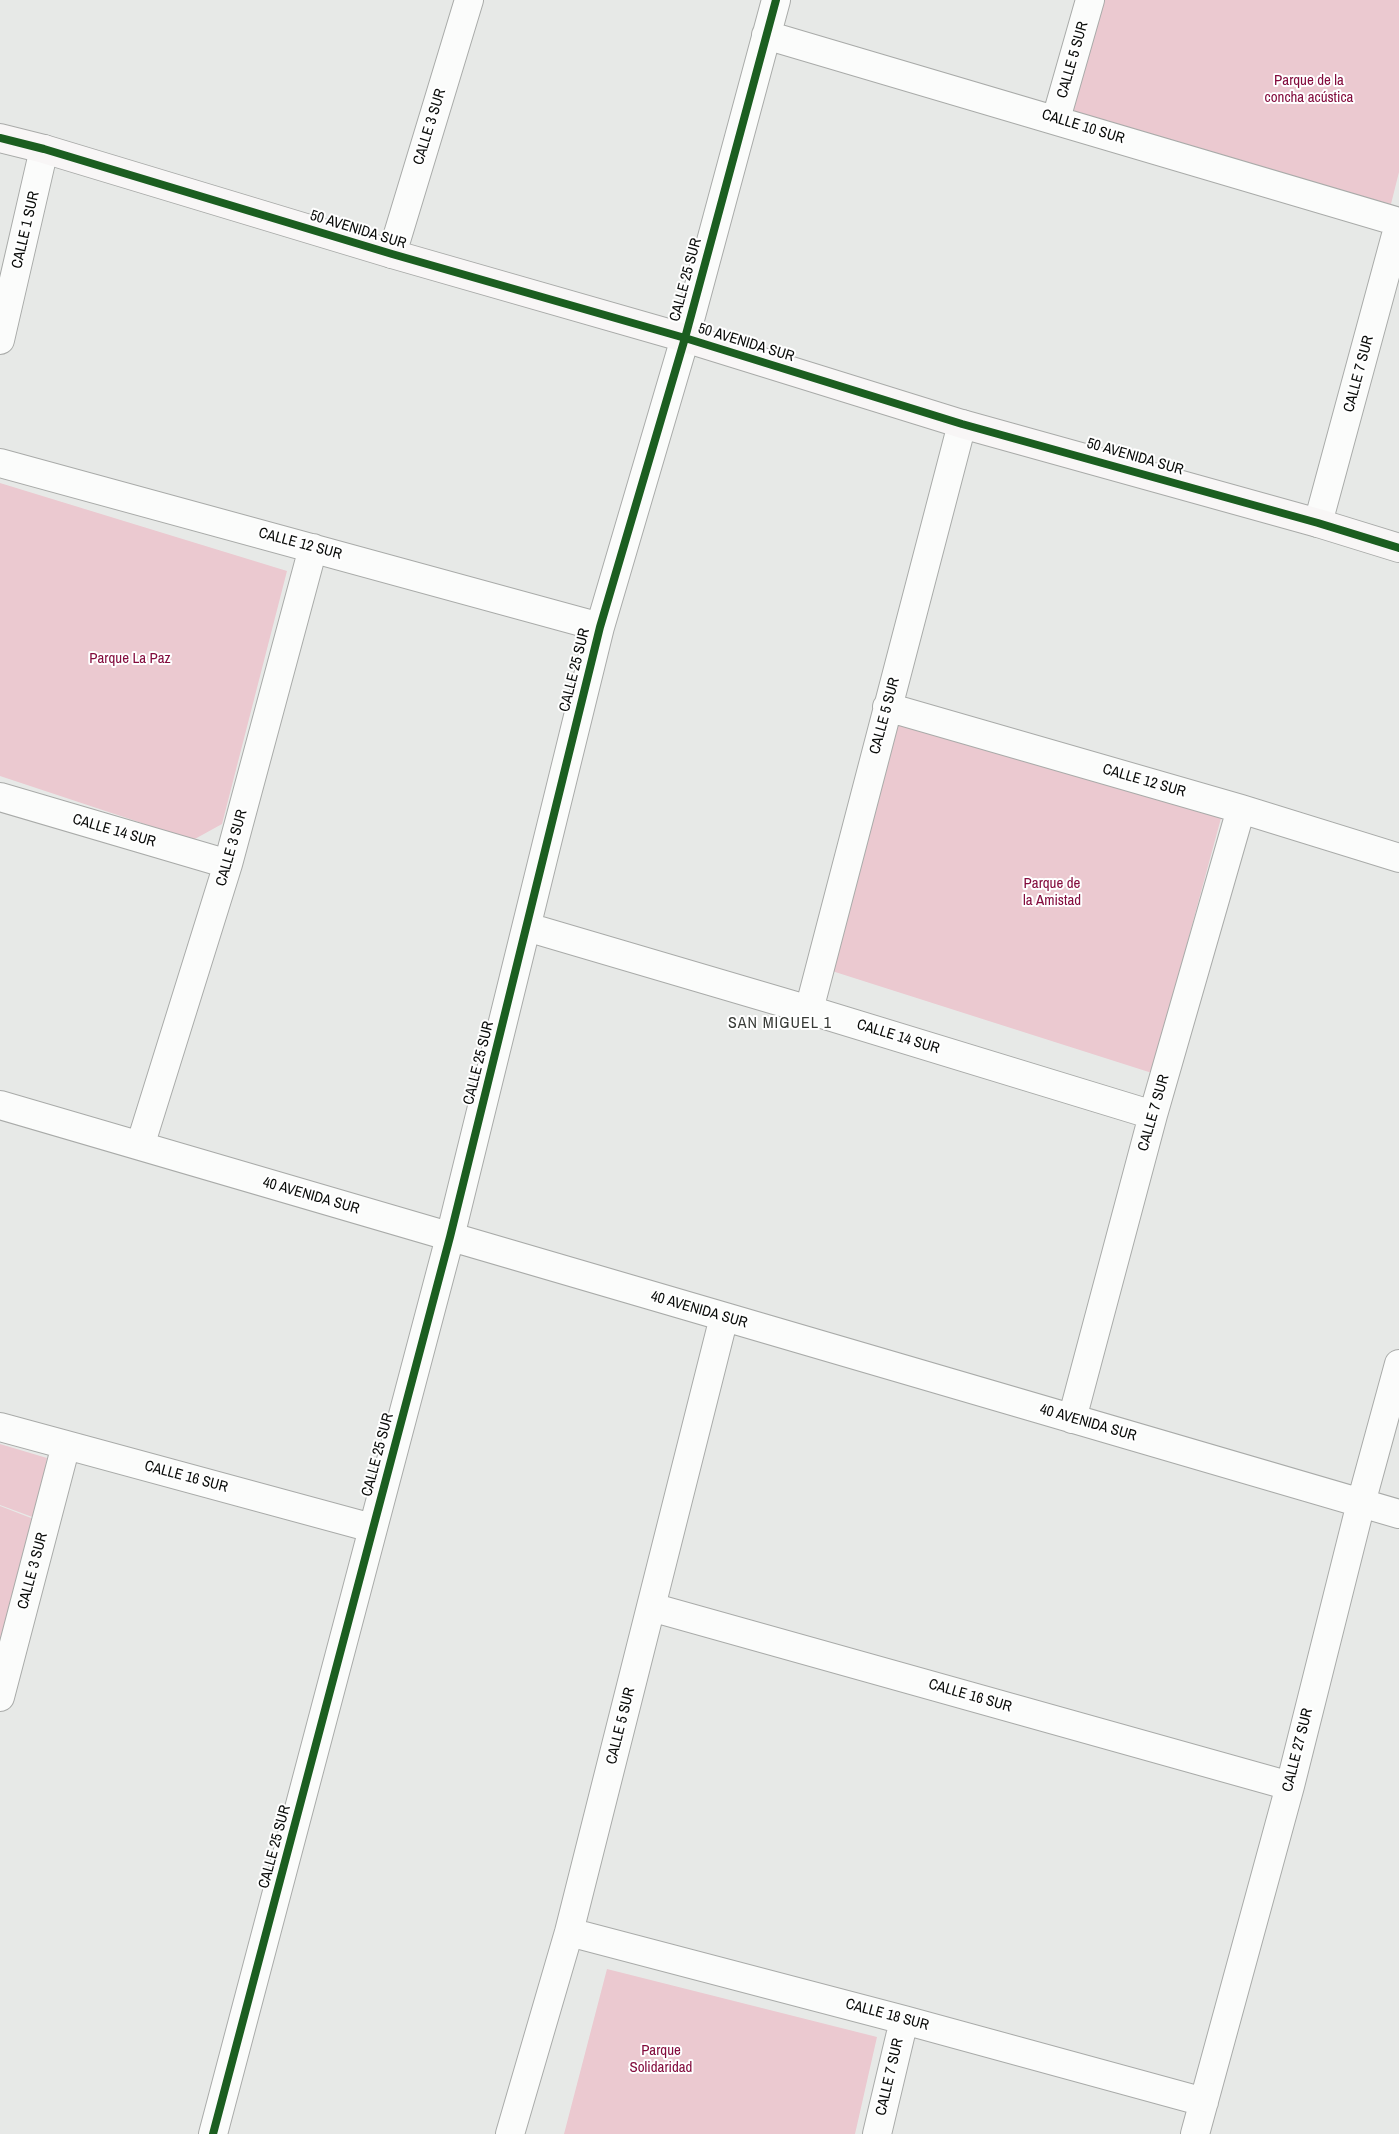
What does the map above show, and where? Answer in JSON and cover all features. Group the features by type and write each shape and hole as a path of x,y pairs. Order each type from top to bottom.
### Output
{"street":[{"name":"CALLE 3 SUR","path":"392,254 469,0"},
{"name":"CALLE 25 SUR","path":"213,2134 450,1237 600,627 685,338 776,0"},
{"name":"CALLE 5 SUR","path":"1056,119 1090,0"},
{"name":"CALLE 10 SUR","path":"766,35 1056,119 1399,223"},
{"name":"50 AVENIDA SUR","path":"0,138 44,149 392,254 685,338 962,424 1318,523 1399,548"},
{"name":"CALLE 1 SUR","path":"0,340 44,149"},
{"name":"CALLE 7 SUR","path":"1318,523 1399,223"},
{"name":"CALLE 5 SUR","path":"809,1010 962,424"},
{"name":"CALLE 12 SUR","path":"0,463 600,627"},
{"name":"CALLE 3 SUR","path":"140,1146 228,864 313,548"},
{"name":"CALLE 12 SUR","path":"887,707 1241,809 1399,858"},
{"name":"CALLE 14 SUR","path":"0,798 228,864"},
{"name":"CALLE 7 SUR","path":"1072,1419 1153,1114 1241,809"},
{"name":"CALLE 14 SUR","path":"527,927 1153,1114"},
{"name":"40 AVENIDA SUR","path":"0,1105 1399,1514"},
{"name":"CALLE 5 SUR","path":"510,2134 569,1932 724,1317"},
{"name":"CALLE 27 SUR","path":"1197,2134 1290,1786 1360,1503 1399,1364"},
{"name":"CALLE 16 SUR","path":"0,1427 372,1528"},
{"name":"CALLE 3 SUR","path":"0,1697 66,1445"},
{"name":"CALLE 16 SUR","path":"651,1607 1290,1786"},
{"name":"CALLE 18 SUR","path":"569,1932 904,2020 1204,2102"},
{"name":"CALLE 7 SUR","path":"877,2134 904,2020"}],"green space":[{"name":"Parque de la concha acústica","path":"1098,0 1399,0 1399,172 1391,204 1067,118"},
{"name":"Parque La Paz","path":"0,483 287,571 222,824 193,840 0,776"},
{"name":"Parque de la Amistad","path":"898,701 1227,796 1152,1073 832,971"},
{"path":"0,1444 47,1458 35,1518 0,1505"},
{"path":"0,1506 44,1523 0,1682"},
{"name":"Parque Solidaridad","path":"607,1969 877,2037 855,2134 564,2134"}],"cycle path":[{"path":"213,2134 450,1237 600,627 685,338 776,0"},
{"path":"0,138 44,149 392,254 685,338 962,424 1318,523 1399,548"}],"district":[{"name":"SAN MIGUEL 1","path":"780,1024"}]}
